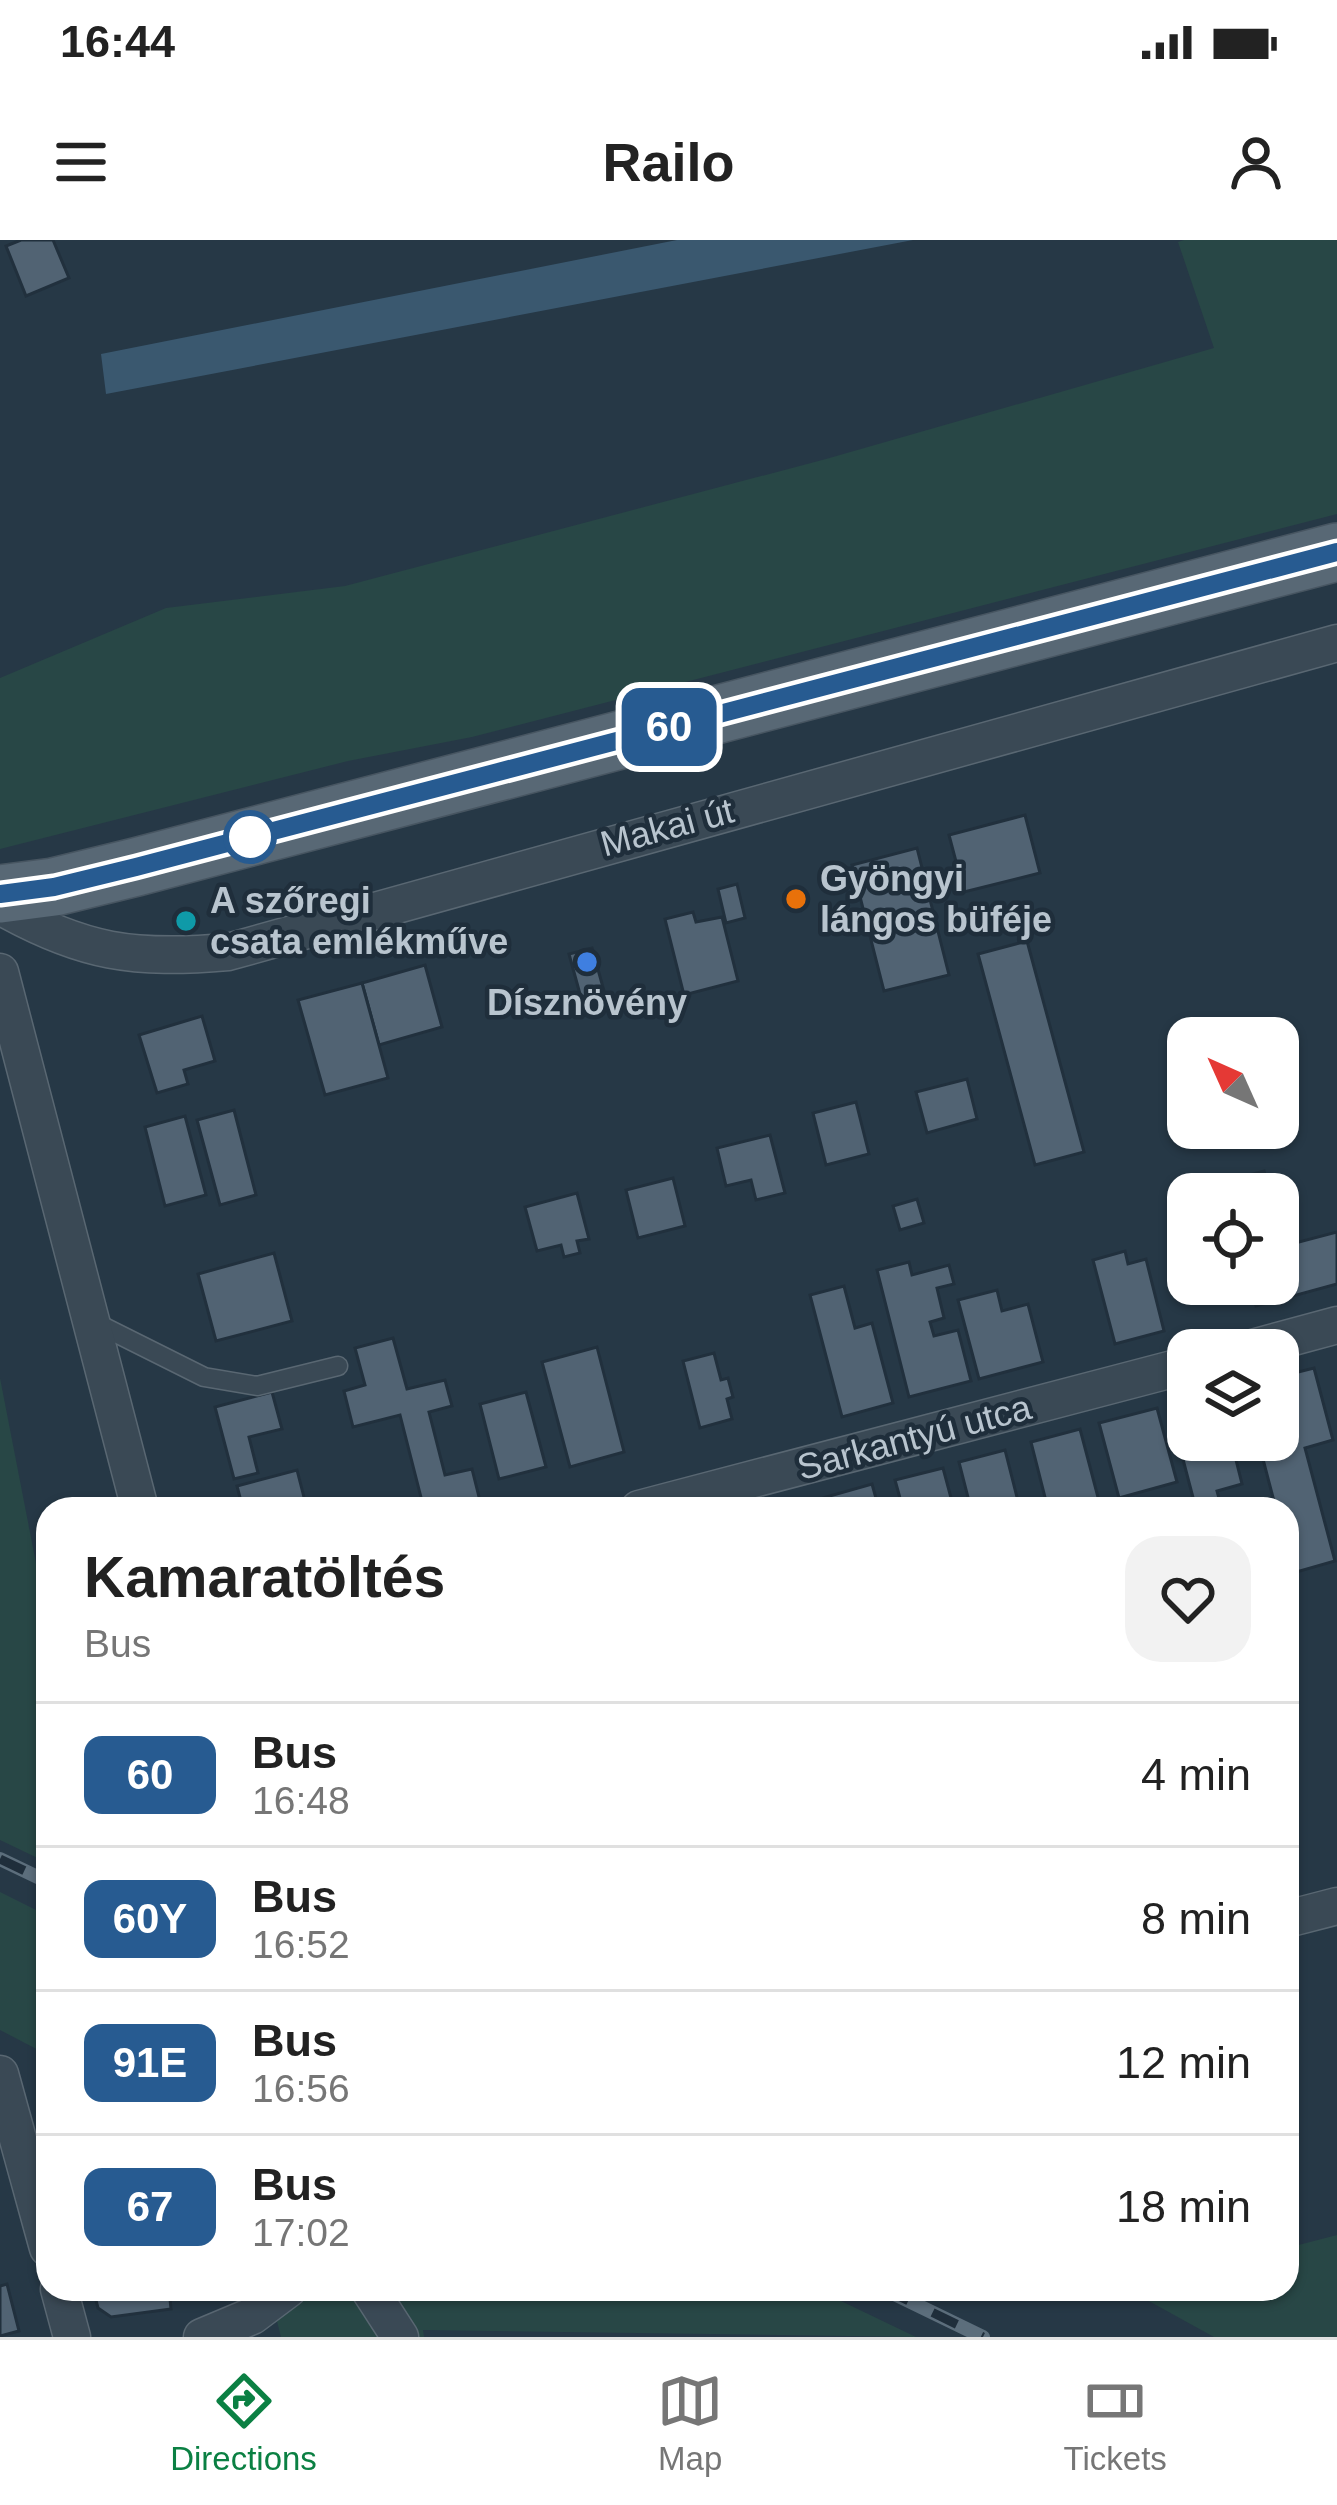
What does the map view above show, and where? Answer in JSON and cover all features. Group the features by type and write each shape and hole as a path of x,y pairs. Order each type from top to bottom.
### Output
{"main road":[{"path":"0,894 54,887 136,867 1337,552"}],"street":[{"name":"Makai út","path":"0,906 47,933 104,951 164,958 228,952 1337,643"},
{"path":"0,972 137,1497"},
{"path":"1299,1335 1337,1325"},
{"name":"Sarkantyú utca","path":"686,1497 1167,1371"},
{"path":"1299,1916 1337,1906"},
{"path":"0,2074 36,2204"},
{"path":"62,2301 72,2337"},
{"path":"202,2337 252,2316 272,2301"},
{"path":"377,2301 400,2337"}],"lane":[{"path":"91,1320 204,1377 257,1386 338,1366"}],"green space":[{"path":"1337,240 1337,514 472,737 348,761 0,849 0,678 166,608 345,586 826,459 1214,348 1178,242"},
{"path":"0,1378 36,1563 36,1857 0,1840"},
{"path":"0,1892 36,1910 36,2049 0,2030"},
{"path":"1337,2235 1337,2337 1214,2337 1149,2301 1299,2301 1299,2245"},
{"path":"272,2301 841,2301 916,2337 423,2330 424,2337 281,2337"}],"water":[{"path":"677,240 913,240 106,394 101,354"}],"building":[{"path":"21,240 53,240 69,278 26,296 6,246"},
{"path":"1025,815 1040,873 964,892 949,835"},
{"path":"917,848 949,975 884,991 852,865"},
{"path":"737,884 745,918 726,923 718,889"},
{"path":"693,912 696,922 722,917 738,981 684,995 665,919"},
{"path":"1027,941 1084,1152 1035,1165 978,954"},
{"path":"592,948 606,998 583,1005 569,954"},
{"path":"425,965 442,1027 379,1045 362,983"},
{"path":"362,983 388,1078 325,1095 298,1000"},
{"path":"202,1016 215,1061 184,1070 188,1084 157,1093 139,1035"},
{"path":"967,1079 977,1119 927,1133 916,1092"},
{"path":"856,1102 869,1154 826,1165 813,1113"},
{"path":"234,1110 256,1195 220,1205 197,1120"},
{"path":"185,1116 206,1195 165,1206 145,1127"},
{"path":"770,1135 785,1193 756,1200 751,1180 726,1186 717,1148"},
{"path":"673,1178 685,1226 638,1238 626,1190"},
{"path":"577,1193 589,1239 577,1241 580,1253 564,1257 561,1245 537,1251 525,1207"},
{"path":"917,1199 924,1223 900,1230 893,1206"},
{"path":"1337,1232 1337,1284 1299,1294 1299,1242"},
{"path":"1125,1251 1128,1264 1146,1259 1164,1331 1115,1344 1093,1260"},
{"path":"274,1253 292,1321 216,1341 198,1274"},
{"path":"909,1262 912,1275 949,1265 954,1284 937,1288 944,1318 930,1322 934,1336 958,1330 971,1381 909,1397 877,1270"},
{"path":"844,1286 855,1328 872,1323 893,1403 842,1417 810,1295"},
{"path":"997,1290 1002,1311 1028,1304 1043,1362 979,1379 958,1300"},
{"path":"393,1338 407,1389 445,1380 452,1406 429,1412 445,1475 472,1469 479,1497 421,1497 400,1415 353,1427 344,1391 365,1385 355,1348"},
{"path":"597,1347 624,1452 570,1467 542,1362"},
{"path":"714,1353 721,1380 728,1378 732,1419 700,1428 683,1361"},
{"path":"1314,1368 1333,1440 1305,1448 1335,1561 1299,1571 1299,1497 1273,1497 1263,1461 1299,1461 1299,1372"},
{"path":"272,1392 282,1429 249,1437 258,1473 234,1479 215,1407"},
{"path":"526,1392 546,1467 499,1479 480,1404"},
{"path":"1157,1408 1167,1461 1171,1461 1177,1482 1119,1497 1099,1423"},
{"path":"1080,1429 1098,1497 1045,1497 1031,1442"},
{"path":"1005,1450 1017,1497 968,1497 959,1462"},
{"path":"1183,1461 1236,1461 1242,1484 1217,1491 1219,1497 1193,1497"},
{"path":"943,1468 951,1497 900,1497 895,1480"},
{"path":"297,1470 304,1497 240,1497 237,1486"},
{"path":"872,1484 876,1497 826,1497"},
{"path":"7,2284 19,2331 0,2336 0,2286"},
{"path":"96,2301 170,2301 171,2309 111,2317"}],"railway":[{"path":"0,1859 36,1876"},
{"path":"909,2301 983,2337"}],"bus line":[{"name":"60","path":"0,894 54,887 136,867 1337,552"}],"place":[{"name":"Gyöngyi lángos büféje","path":"796,899"},
{"name":"A szőregi csata emlékműve","path":"186,921"},
{"name":"Dísznövény","path":"587,962"}]}
